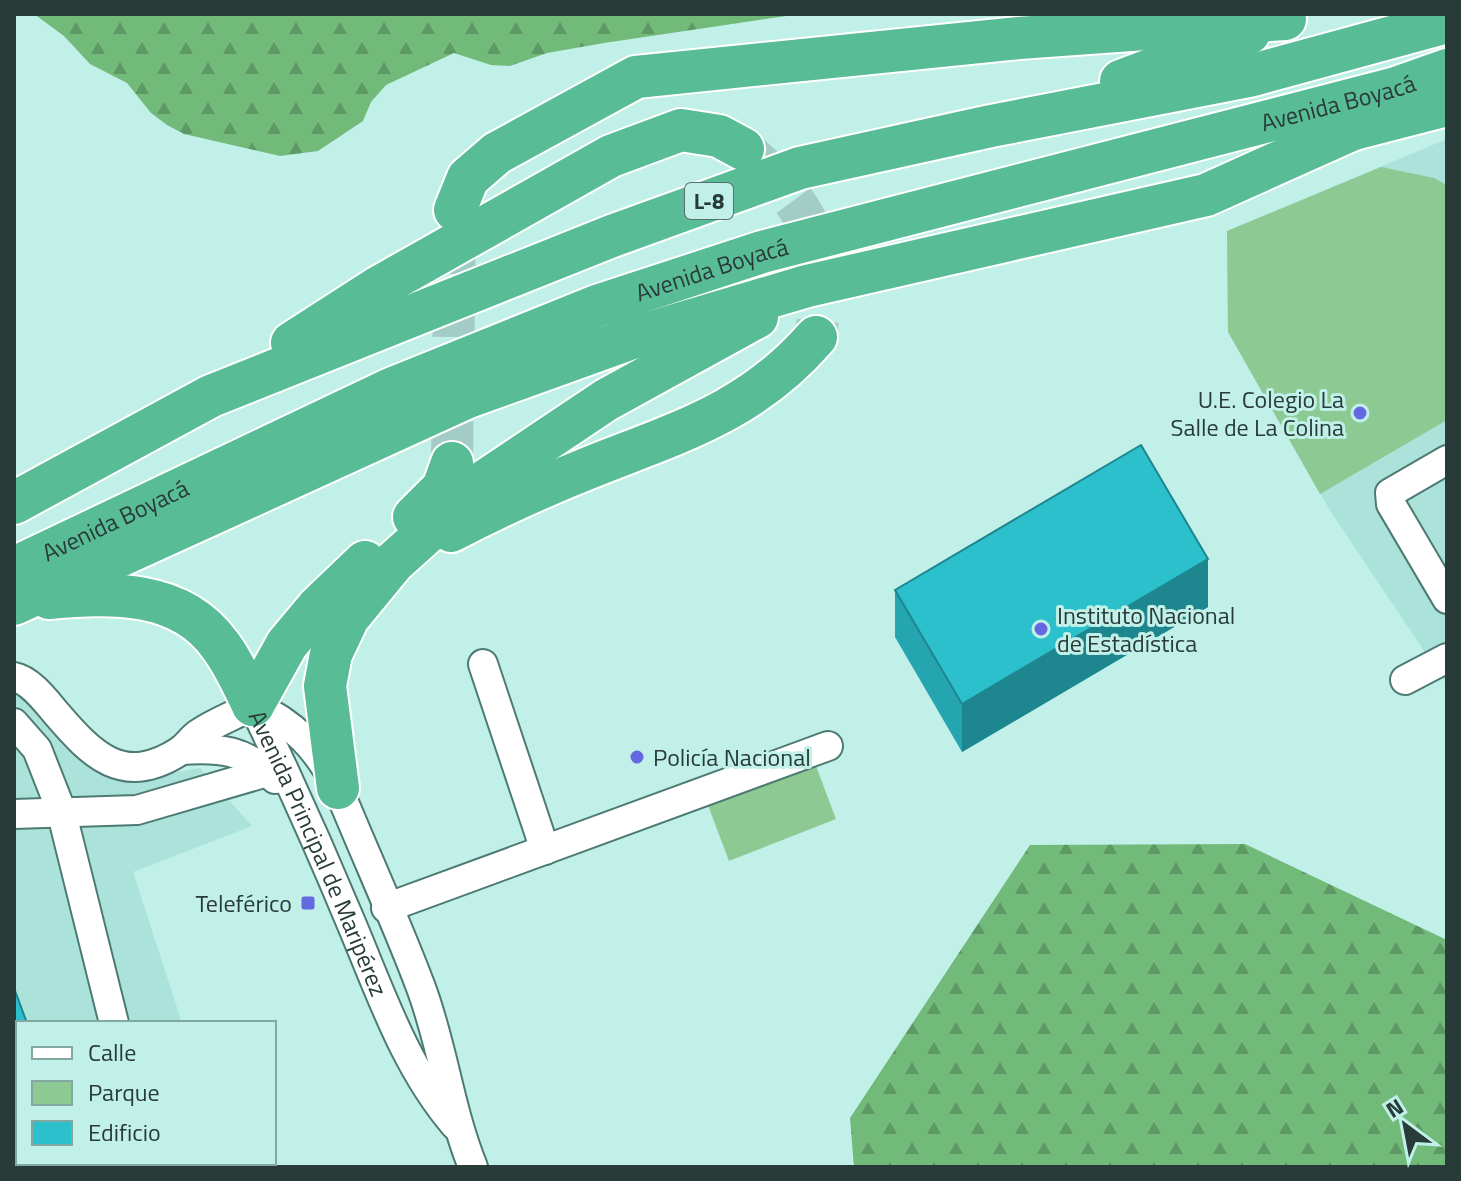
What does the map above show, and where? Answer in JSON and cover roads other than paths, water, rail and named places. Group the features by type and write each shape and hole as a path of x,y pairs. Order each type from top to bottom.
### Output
{"highway":[{"path":"991,126 1293,17"},
{"path":"455,210 468,178 497,153 636,77 1050,35 1293,17"},
{"name":"Avenida Boyacá","path":"14,503 211,396 612,236 800,168 991,126 1249,76 1447,22"},
{"name":"Avenida Boyacá","path":"17,590 391,389 597,306 762,252 1396,88 1447,70"},
{"path":"952,203 1081,205 1447,105"},
{"path":"17,590 468,397 632,338 807,286 1206,195 1353,129"},
{"path":"211,396 379,287 611,156 681,130 719,136 743,149"},
{"path":"320,797 325,686 331,654 348,618 394,562 482,483 606,400 711,345 807,286"},
{"path":"394,562 497,507 687,432 726,412 776,378 816,337"},
{"path":"253,705 287,644 318,607 443,488 452,463"},
{"path":"17,590 112,593 156,601 197,623 218,642 253,705"}],"street":[{"path":"1447,460 1390,493 1391,504 1447,599"},
{"path":"1405,680 1447,658"},
{"path":"483,664 545,850"},
{"path":"14,677 42,696 79,742 99,759 145,767 181,750 198,734 253,705"},
{"name":"Avenida Principal de Maripérez","path":"253,705 281,717 300,732 322,759 320,797 384,999 419,1074 457,1128 473,1167"},
{"name":"Avenida Principal de Maripérez","path":"253,705 320,797 386,908 421,986 451,1086 457,1128"},
{"path":"14,723 37,749 61,810 114,1021"},
{"path":"386,908 828,746"},
{"path":"181,750 219,748 242,755 267,772 320,797"},
{"path":"14,814 61,810 83,814 137,810 267,772"},
{"path":"384,999 394,1009 410,1009 421,986"}],"tunnel":[{"path":"750,155 790,196 812,236 819,280 816,337"},
{"path":"452,463 455,211"}],"place":[{"name":"U.E. Colegio La Salle de La Colina","path":"1360,413"},
{"name":"Instituto Nacional de Estadística","path":"1041,629"},
{"name":"Policía Nacional","path":"637,757"},
{"name":"Teleférico","path":"308,903"}]}
